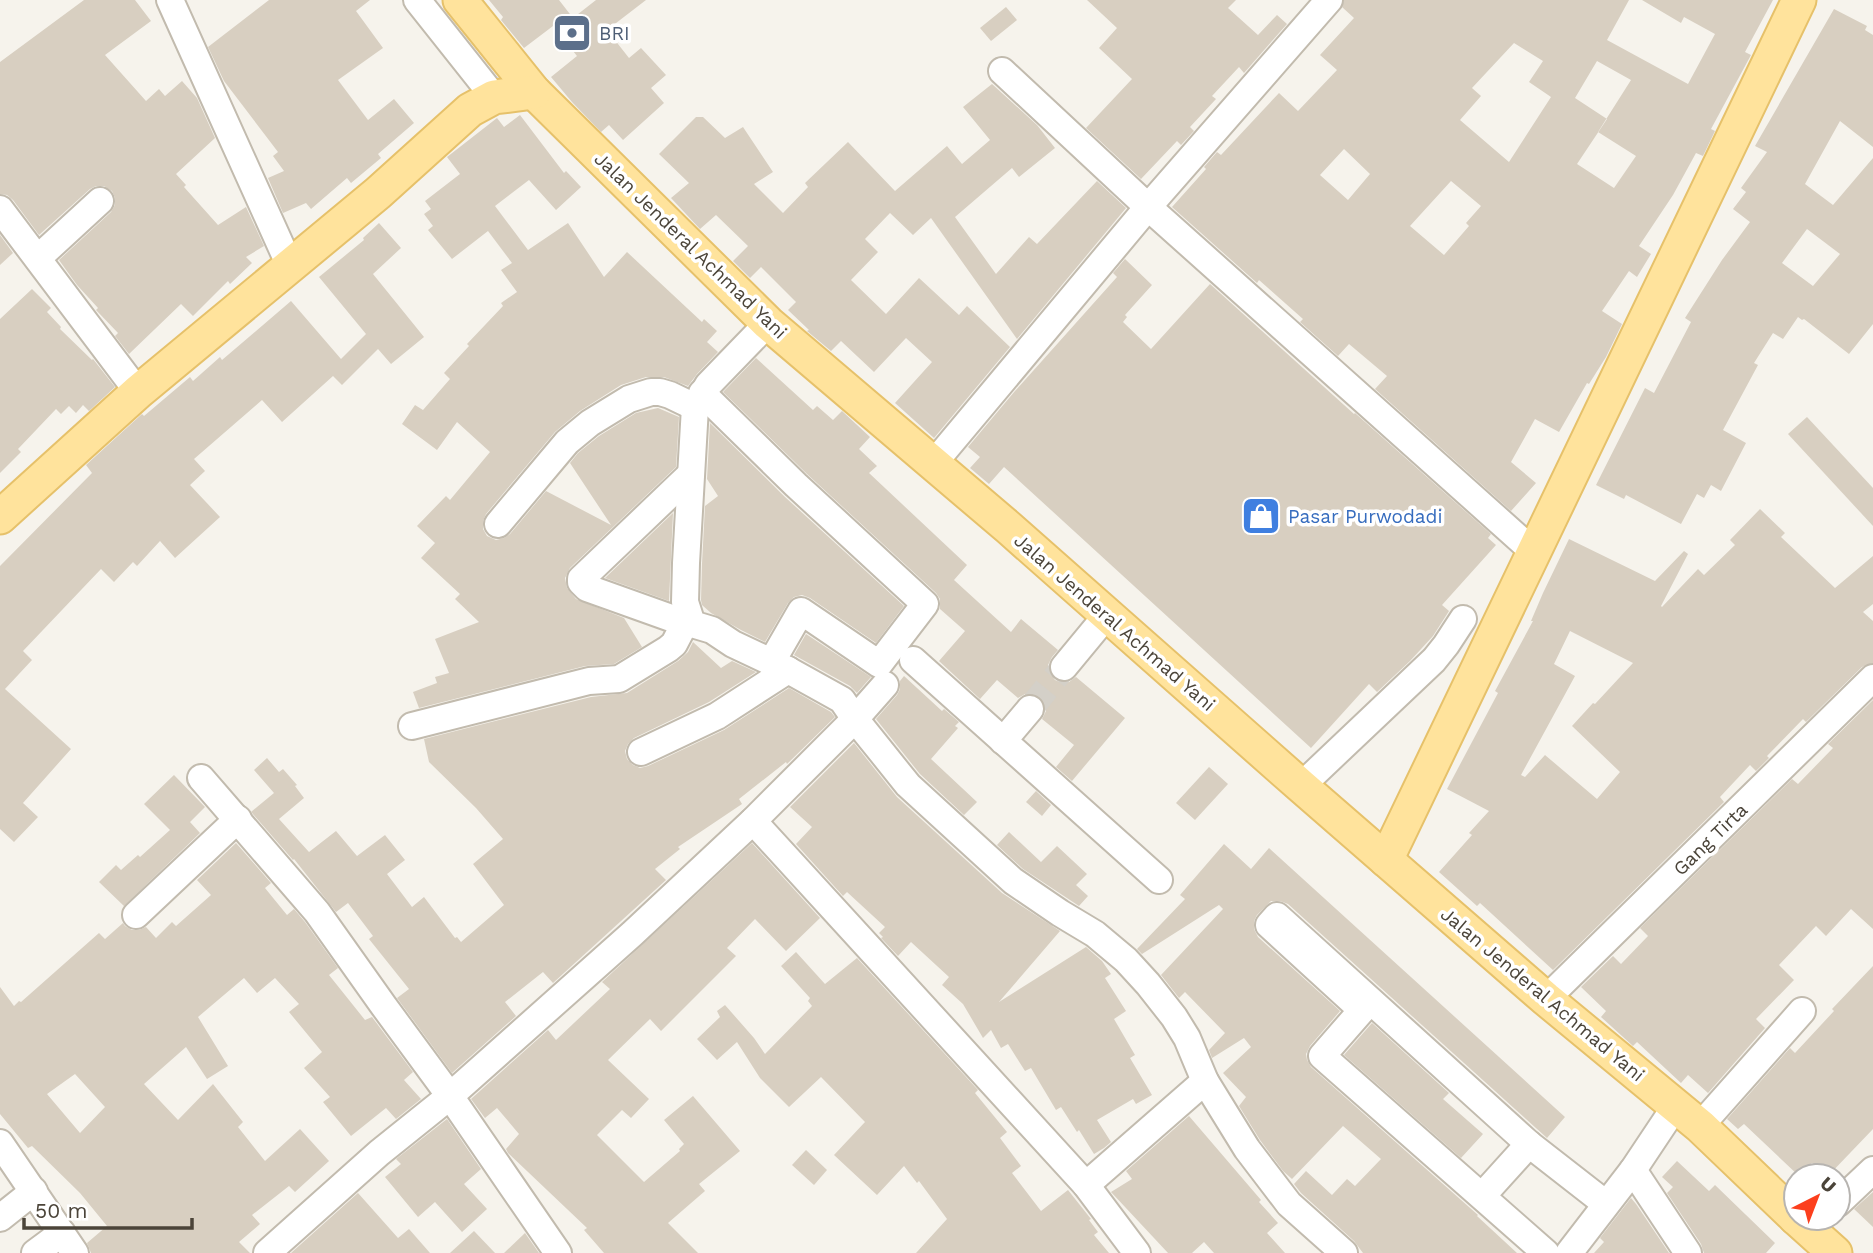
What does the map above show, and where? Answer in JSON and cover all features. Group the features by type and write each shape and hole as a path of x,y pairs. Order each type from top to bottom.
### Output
{"main road":[{"name":"Jalan Jenderal Achmad Yani","path":"460,0 534,92 768,323 1009,528 1546,999 1688,1117 1782,1200"},
{"path":"1387,860 1799,0"},
{"path":"5,502 378,192 470,110 494,97 534,92"},
{"name":"Jalan Jenderal Achmad Yani","path":"1816,1232 1835,1253"}],"street":[{"path":"170,0 290,266"},
{"path":"417,0 494,97"},
{"path":"933,464 1325,1"},
{"path":"1002,71 1148,207 1534,552"},
{"path":"38,258 100,201"},
{"path":"0,209 138,392"},
{"path":"412,726 589,681 613,680 674,644 688,624 685,602 691,474 699,400 708,385 768,323"},
{"path":"498,524 567,442 590,423 629,399 651,392 699,400 925,604 879,664 801,611 779,667 717,716 641,752"},
{"path":"691,474 581,579 581,582 587,588 712,630 733,645 842,700 908,785 1013,880 1060,913 1095,933 1148,984 1187,1038 1205,1081 1247,1149 1289,1204 1344,1253"},
{"path":"1064,667 1107,615"},
{"path":"1301,786 1434,660 1463,619"},
{"path":"913,660 1159,880"},
{"name":"Gang Tirta","path":"1546,999 1873,678"},
{"path":"267,1253 379,1153 450,1096 632,934 753,821 855,719 885,685"},
{"path":"1003,741 1030,709"},
{"path":"201,778 317,912 450,1096 558,1253"},
{"path":"136,915 237,819"},
{"path":"753,821 1086,1185 1137,1253"},
{"path":"1546,1253 1322,1056 1366,1005 1529,1144 1606,1204"},
{"path":"1569,1253 1633,1170 1802,1011"},
{"path":"1086,1185 1205,1081"},
{"path":"0,1143 69,1243 35,1253"},
{"path":"1482,1196 1529,1144"},
{"path":"1633,1170 1688,1253"},
{"path":"1852,1190 1873,1170"},
{"path":"0,1219 34,1191"}],"building":[{"path":"84,0 135,0 151,21 105,55 146,101 159,89 165,96 182,81 197,98 215,138 176,174 218,225 246,207 264,246 246,257 252,263 230,284 228,281 193,316 181,304 129,354 115,336 118,333 96,310 98,308 59,260 111,212 115,205 112,191 104,186 90,189 39,235 13,200 0,194 0,62"},
{"path":"269,0 370,0 356,11 383,48 338,80 368,120 394,99 414,123 378,154 381,158 351,183 347,178 311,209 306,203 283,213 268,178 284,171 273,156 278,152 224,81 208,47"},
{"path":"489,0 559,0 573,18 596,0 646,0 607,30 629,58 641,48 666,75 651,88 664,103 623,140 609,125 601,132 551,77 577,56 553,26 524,48"},
{"path":"1087,0 1236,0 1228,8 1258,35 1277,15 1287,24 1244,73 1239,67 1212,96 1216,99 1190,127 1194,131 1181,145 1177,141 1141,179 1086,128 1132,79 1099,48 1117,28"},
{"path":"1344,0 1629,0 1607,40 1688,84 1715,34 1684,17 1681,23 1642,0 1773,0 1745,52 1751,55 1711,129 1715,131 1703,156 1696,153 1673,195 1639,246 1651,254 1637,277 1629,271 1602,311 1622,324 1606,357 1589,384 1587,383 1559,432 1535,419 1511,462 1536,483 1511,511 1375,389 1387,376 1349,344 1338,356 1300,322 1303,319 1259,280 1257,283 1172,207 1206,169 1204,167 1217,152 1221,155 1279,93 1298,111 1337,70 1320,55 1354,18 1342,7","holes":["1514,43 1543,61 1529,82 1551,97 1509,162 1460,120 1481,96 1472,88","1597,61 1631,80 1606,119 1575,98","1598,132 1636,156 1614,188 1577,164","1344,149 1370,174 1348,200 1320,175","1451,181 1481,206 1466,223 1469,226 1444,255 1410,226"]},
{"path":"1006,7 1017,20 991,41 980,28"},
{"path":"1834,9 1867,26 1865,30 1873,35 1873,147 1840,121 1805,184 1833,205 1873,158 1873,324 1849,354 1798,317 1783,339 1773,333 1754,363 1758,365 1723,430 1746,443 1721,491 1711,485 1704,498 1697,494 1681,524 1626,495 1624,499 1596,485 1645,388 1654,393 1691,322 1685,318 1750,222 1733,209 1746,192 1741,188 1767,152 1755,146","holes":["1807,229 1840,254 1813,286 1782,263"]},
{"path":"992,84 1037,125 1055,148 1019,177 1012,168 955,217 996,274 1029,237 1037,244 1097,181 1126,208 1017,339 931,218 913,235 890,213 865,239 878,252 851,280 886,314 919,278 959,315 967,306 1010,347 934,438 895,403 932,362 906,338 874,372 841,341 831,351 788,310 796,302 761,267 750,278 733,261 748,246 716,215 700,229 671,198 689,183 659,154 696,117 703,117 725,138 743,127 773,172 754,184 783,213 808,187 805,183 848,142 895,191 947,146 962,164 990,140 963,107"},
{"path":"520,115 564,173 566,171 581,187 556,210 529,180 495,206 528,250 568,223 604,277 627,252 702,322 704,319 717,331 707,342 718,352 688,386 664,377 646,377 621,385 580,411 555,432 483,521 487,536 496,540 504,538 546,491 611,525 570,463 599,436 636,413 658,408 679,417 676,467 570,568 565,578 567,588 576,599 624,618 642,647 614,664 585,666 419,708 413,692 437,683 435,677 449,673 435,639 479,622 455,599 460,594 421,558 435,543 417,526 446,496 450,500 490,452 457,422 437,450 402,424 415,405 423,410 450,379 444,373 469,346 467,344 503,306 501,303 517,292 501,270 512,263 488,231 452,259 428,230 433,226 424,214 431,209 425,201 460,174 447,157 497,118 504,127"},
{"path":"379,223 401,248 373,274 424,337 391,364 378,349 342,385 333,376 282,422 262,400 194,459 205,471 190,485 220,517 175,558 160,541 137,566 133,562 114,582 101,569 23,651 32,660 5,689 71,749 23,803 38,817 14,842 0,829 0,566 92,473 86,465 142,414 144,416 190,377 193,381 220,357 222,360 291,301 341,359 366,334 319,277 364,240"},
{"path":"0,235 13,253 0,265"},
{"name":"Pasar Purwodadi","path":"1125,259 1152,285 1125,315 1127,317 1123,322 1151,349 1210,284 1491,534 1488,538 1496,545 1442,605 1449,611 1433,636 1377,692 1369,684 1311,748 1004,467 989,484 970,468 980,457 968,447 1117,277 1113,273"},
{"path":"32,289 51,308 47,312 60,329 93,359 115,387 89,411 83,405 76,413 69,406 61,414 56,409 18,449 21,452 0,473 0,319"},
{"path":"756,358 813,410 817,406 833,420 842,411 870,437 859,449 877,466 869,473 967,565 954,580 1011,632 1021,619 1058,650 1048,665 1055,680 1069,682 1076,677 1125,718 1072,781 1056,767 1074,745 1042,719 1046,711 1041,697 1032,693 1018,698 997,680 980,699 939,661 965,631 940,609 940,599 936,593 723,392"},
{"path":"1807,417 1873,488 1873,526 1788,434"},
{"path":"710,423 785,497 904,606 876,643 802,595 794,597 788,603 765,642 711,613 702,605 705,506 718,496 707,479"},
{"path":"1760,509 1785,533 1781,537 1835,588 1873,556 1873,604 1863,612 1873,621 1873,663 1862,667 1806,722 1803,719 1756,771 1750,765 1720,797 1724,802 1553,970 1480,903 1477,906 1439,872 1489,811 1447,789 1498,693 1495,691 1533,621 1569,539 1655,581 1684,551 1688,554 1662,607 1698,569 1704,575 1735,545 1730,540","holes":["1570,631 1633,663 1572,726 1620,772 1597,799 1545,755 1525,777 1521,775 1575,676 1554,664"]},
{"path":"673,513 669,601 605,578"},
{"path":"806,634 871,677 857,693 850,686 794,655"},
{"path":"693,642 721,668 732,661 756,672 709,702 634,738 625,751 627,759 633,765 640,768 648,766 724,730 789,688 835,717 787,764 786,762 739,799 742,804 678,847 680,849 655,869 666,880 553,983 543,972 505,1002 516,1016 452,1073 397,998 409,989 369,939 373,936 348,903 336,912 294,859 251,812 274,793 254,770 267,758 279,772 283,769 297,785 295,786 304,798 279,819 309,852 336,831 357,856 385,835 405,860 387,874 412,907 424,897 461,942 504,905 473,864 503,839 429,762 424,739 591,697 627,693 678,661 688,652"},
{"path":"904,676 942,711 944,709 959,722 955,726 958,728 931,759 977,802 964,815 920,774 876,719 897,695"},
{"path":"1873,700 1873,929 1851,909 1826,936 1816,926 1779,965 1794,980 1756,1019 1765,1028 1708,1093 1688,1075 1681,1083 1637,1042 1633,1046 1601,1017 1606,1011 1581,987 1613,956 1621,964 1648,936 1640,928 1792,779 1798,784 1833,748 1828,744"},
{"path":"854,743 897,797 1002,893 1060,931 999,1002 1086,947 1102,961 1111,974 1105,978 1126,1011 1114,1019 1135,1055 1130,1058 1152,1095 1136,1104 1133,1099 1097,1120 1111,1142 1104,1148 1094,1154 1061,1107 1056,1110 1031,1068 1025,1071 1008,1044 1001,1048 991,1030 983,1038 963,1004 942,985 949,977 911,942 898,956 881,938 883,937 879,933 885,927 847,892 843,896 796,844 812,827 790,807"},
{"path":"1209,767 1228,784 1195,820 1176,803"},
{"path":"174,775 205,807 190,822 200,833 124,906 99,882 116,865 121,870 138,855 140,857 170,830 144,804"},
{"path":"1036,791 1051,805 1042,816 1026,802"},
{"path":"1009,832 1041,862 1057,846 1087,874 1076,885 1088,896 1079,906 1023,869 997,845"},
{"path":"236,843 271,883 265,888 287,915 294,909 305,922 338,968 329,975 365,1020 372,1017 413,1072 404,1080 421,1099 396,1119 386,1108 351,1136 323,1102 330,1097 304,1068 322,1052 289,1012 299,1004 275,978 257,993 244,978 198,1017 228,1066 207,1079 186,1047 144,1084 178,1120 213,1084 243,1122 238,1127 265,1161 300,1129 329,1161 295,1192 289,1186 252,1215 260,1224 239,1242 250,1253 91,1253 87,1243 107,1226 80,1193 32,1146 28,1148 0,1114 0,987 14,1006 99,933 105,939 123,923 132,930 146,927 156,938 172,922 176,926 211,895 197,880","holes":["75,1074 105,1107 80,1133 47,1094"]},
{"path":"752,843 820,918 786,951 755,919 727,948 736,956 661,1031 650,1019 608,1060 649,1099 631,1118 622,1110 597,1135 644,1182 680,1151 684,1144 664,1120 693,1096 740,1151 699,1184 705,1191 668,1223 698,1253 604,1253 584,1230 587,1228 508,1153 506,1149 519,1134 497,1108 485,1118 471,1099 548,1030 556,1040 610,989 602,982"},
{"path":"1224,844 1251,869 1269,848 1565,1117 1547,1138 1288,904 1271,901 1257,915 1254,929 1258,937 1340,1011 1310,1046 1306,1054 1311,1067 1517,1253 1363,1253 1354,1241 1294,1184 1306,1171 1332,1195 1347,1179 1355,1186 1381,1159 1343,1126 1292,1179 1260,1140 1239,1106 1246,1097 1223,1073 1251,1047 1244,1038 1212,1058 1209,1050 1225,1033 1185,992 1179,998 1161,975 1223,909 1219,905 1142,954 1137,949 1185,899 1180,895"},
{"path":"796,952 825,984 857,958 978,1090 975,1093 1007,1132 1000,1138 1021,1166 1012,1173 1041,1211 1068,1190 1091,1219 1089,1220 1098,1232 1094,1235 1109,1253 916,1253 947,1219 919,1181 917,1183 904,1166 877,1195 834,1155 865,1122 821,1077 789,1107 760,1078 737,1042 717,1060 697,1039 720,1017 717,1011 725,1005 765,1054 812,1006 808,1001 810,998 781,966"},
{"path":"1873,966 1873,1129 1841,1162 1784,1162 1744,1124 1738,1129 1727,1119 1790,1048 1795,1053 1834,1011 1832,1009"},
{"path":"1372,1023 1449,1093 1443,1099 1483,1134 1461,1158 1344,1055"},
{"path":"1189,1116 1278,1223 1267,1233 1285,1253 1214,1253 1204,1242 1192,1253 1168,1253 1111,1192 1132,1179 1126,1171"},
{"path":"447,1119 481,1169 464,1184 487,1209 462,1232 435,1202 418,1217 385,1177 401,1164 396,1159"},
{"path":"806,1150 827,1170 814,1185 792,1165"},
{"path":"1677,1161 1709,1191 1715,1185 1775,1243 1766,1253 1704,1253 1701,1244 1667,1193 1673,1187 1662,1177"},
{"path":"1873,1192 1873,1227 1854,1209"},
{"path":"358,1193 398,1238 409,1229 430,1253 291,1253"},
{"path":"1631,1198 1669,1253 1594,1253 1604,1242 1600,1238"},
{"path":"474,1231 495,1253 450,1253"},
{"path":"525,1233 539,1253 504,1253"}],"tunnel":[{"path":"1030,709 1064,667"}],"place":[{"name":"BRI","path":"572,33"},
{"name":"Pasar Purwodadi","path":"1261,516"}]}
